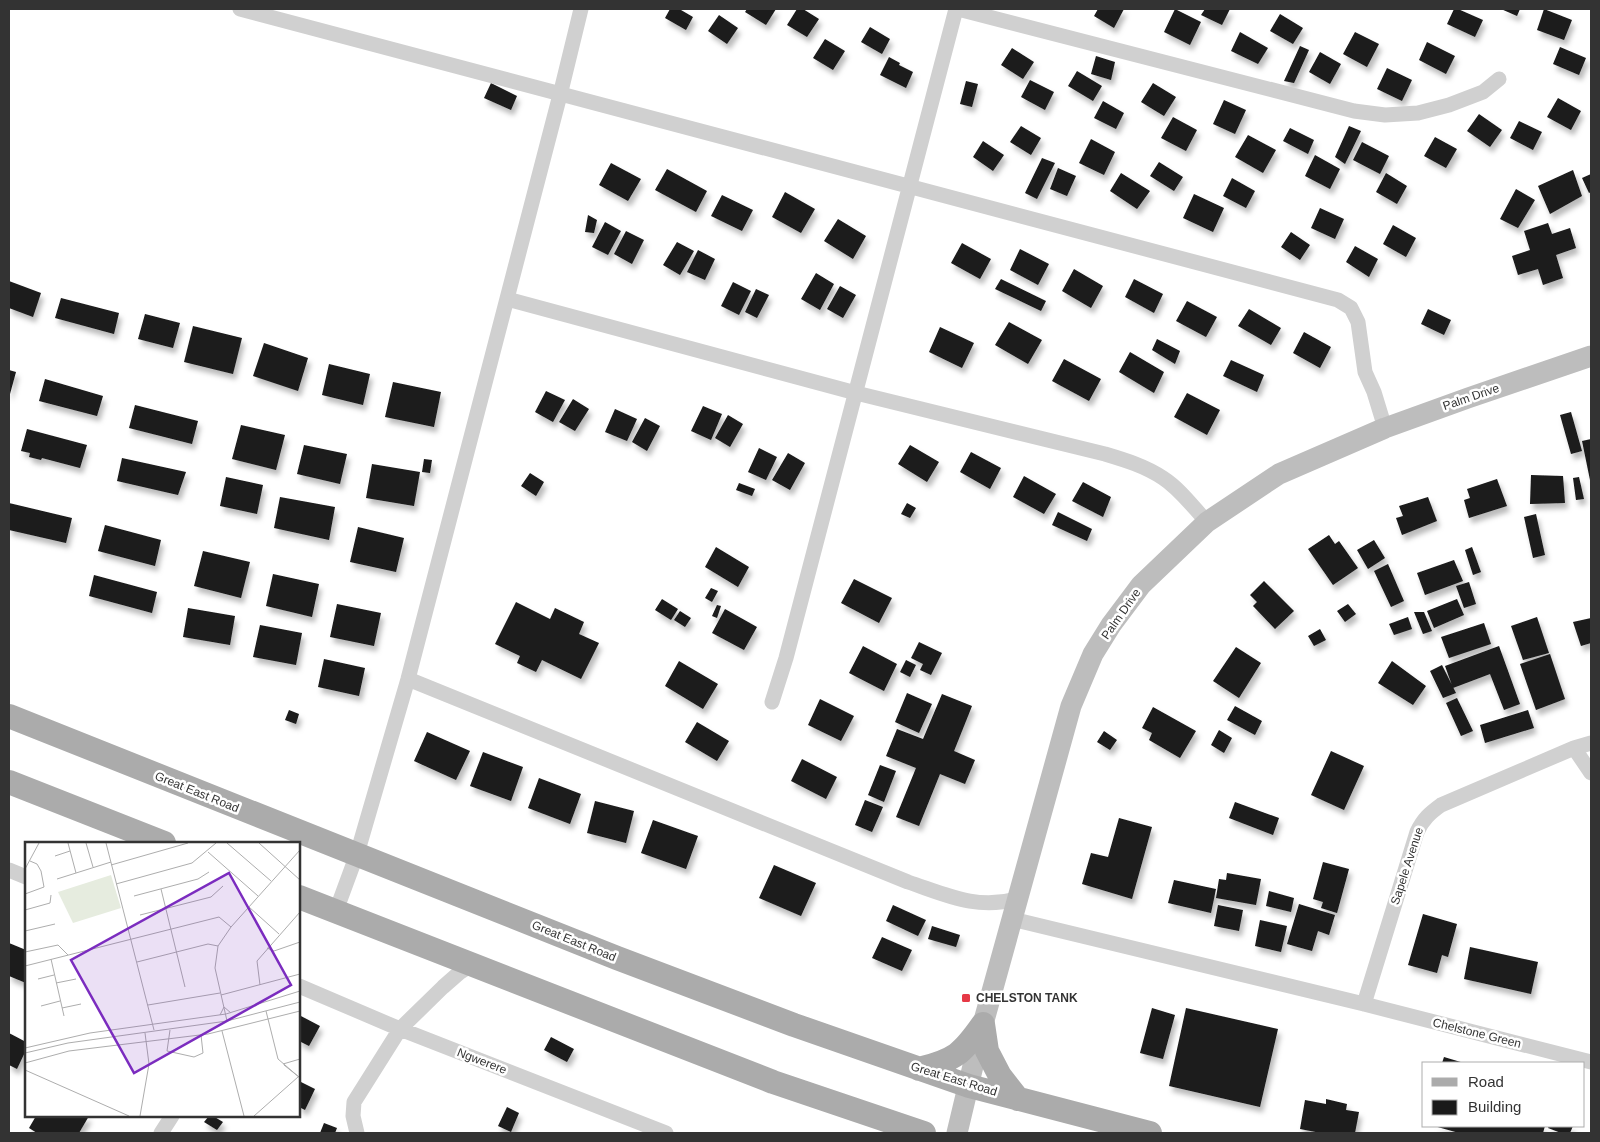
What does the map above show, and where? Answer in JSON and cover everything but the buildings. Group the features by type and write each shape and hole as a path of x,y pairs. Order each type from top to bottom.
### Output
{"main road":[{"name":"Great East Road","path":"9,716 627,962 794,1025 969,1086 1150,1133"},
{"path":"9,782 161,842"},
{"path":"300,896 773,1082 924,1133"},
{"path":"919,1069 945,1062 968,1046 983,1024"},
{"path":"983,1024 987,1051 1000,1076 1018,1099"}],"street":[{"path":"240,9 560,92 1338,300 1351,308 1358,322 1365,372 1374,392 1385,428"},
{"path":"336,911 357,854 408,679 581,9"},
{"path":"772,702 786,658 957,9 1354,111 1385,115 1418,113 1449,105 1483,92 1499,79"},
{"path":"507,299 856,393 1136,463 1164,478 1184,496 1206,522"},
{"name":"Palm Drive","path":"957,1133 983,1024 1071,706 1093,654 1111,625 1141,585 1206,522 1279,474 1385,428 1591,356"},
{"path":"408,679 908,882 952,897 979,903 1000,904 1015,909"},
{"name":"Sapele Avenue","path":"1364,1004 1414,841 1422,822 1428,814 1441,805 1574,748 1591,743"},
{"path":"1574,748 1591,773"},
{"path":"9,870 25,877"},
{"name":"Chelstone Green","path":"1015,909 1364,1004 1591,1062"},
{"path":"357,1133 352,1116 354,1102 400,1029 443,987 473,964"},
{"name":"Ngwerere","path":"300,986 400,1029 666,1133"},
{"path":"161,1133 171,1117"}],"place":[{"name":"CHELSTON TANK","path":"966,998"}]}
